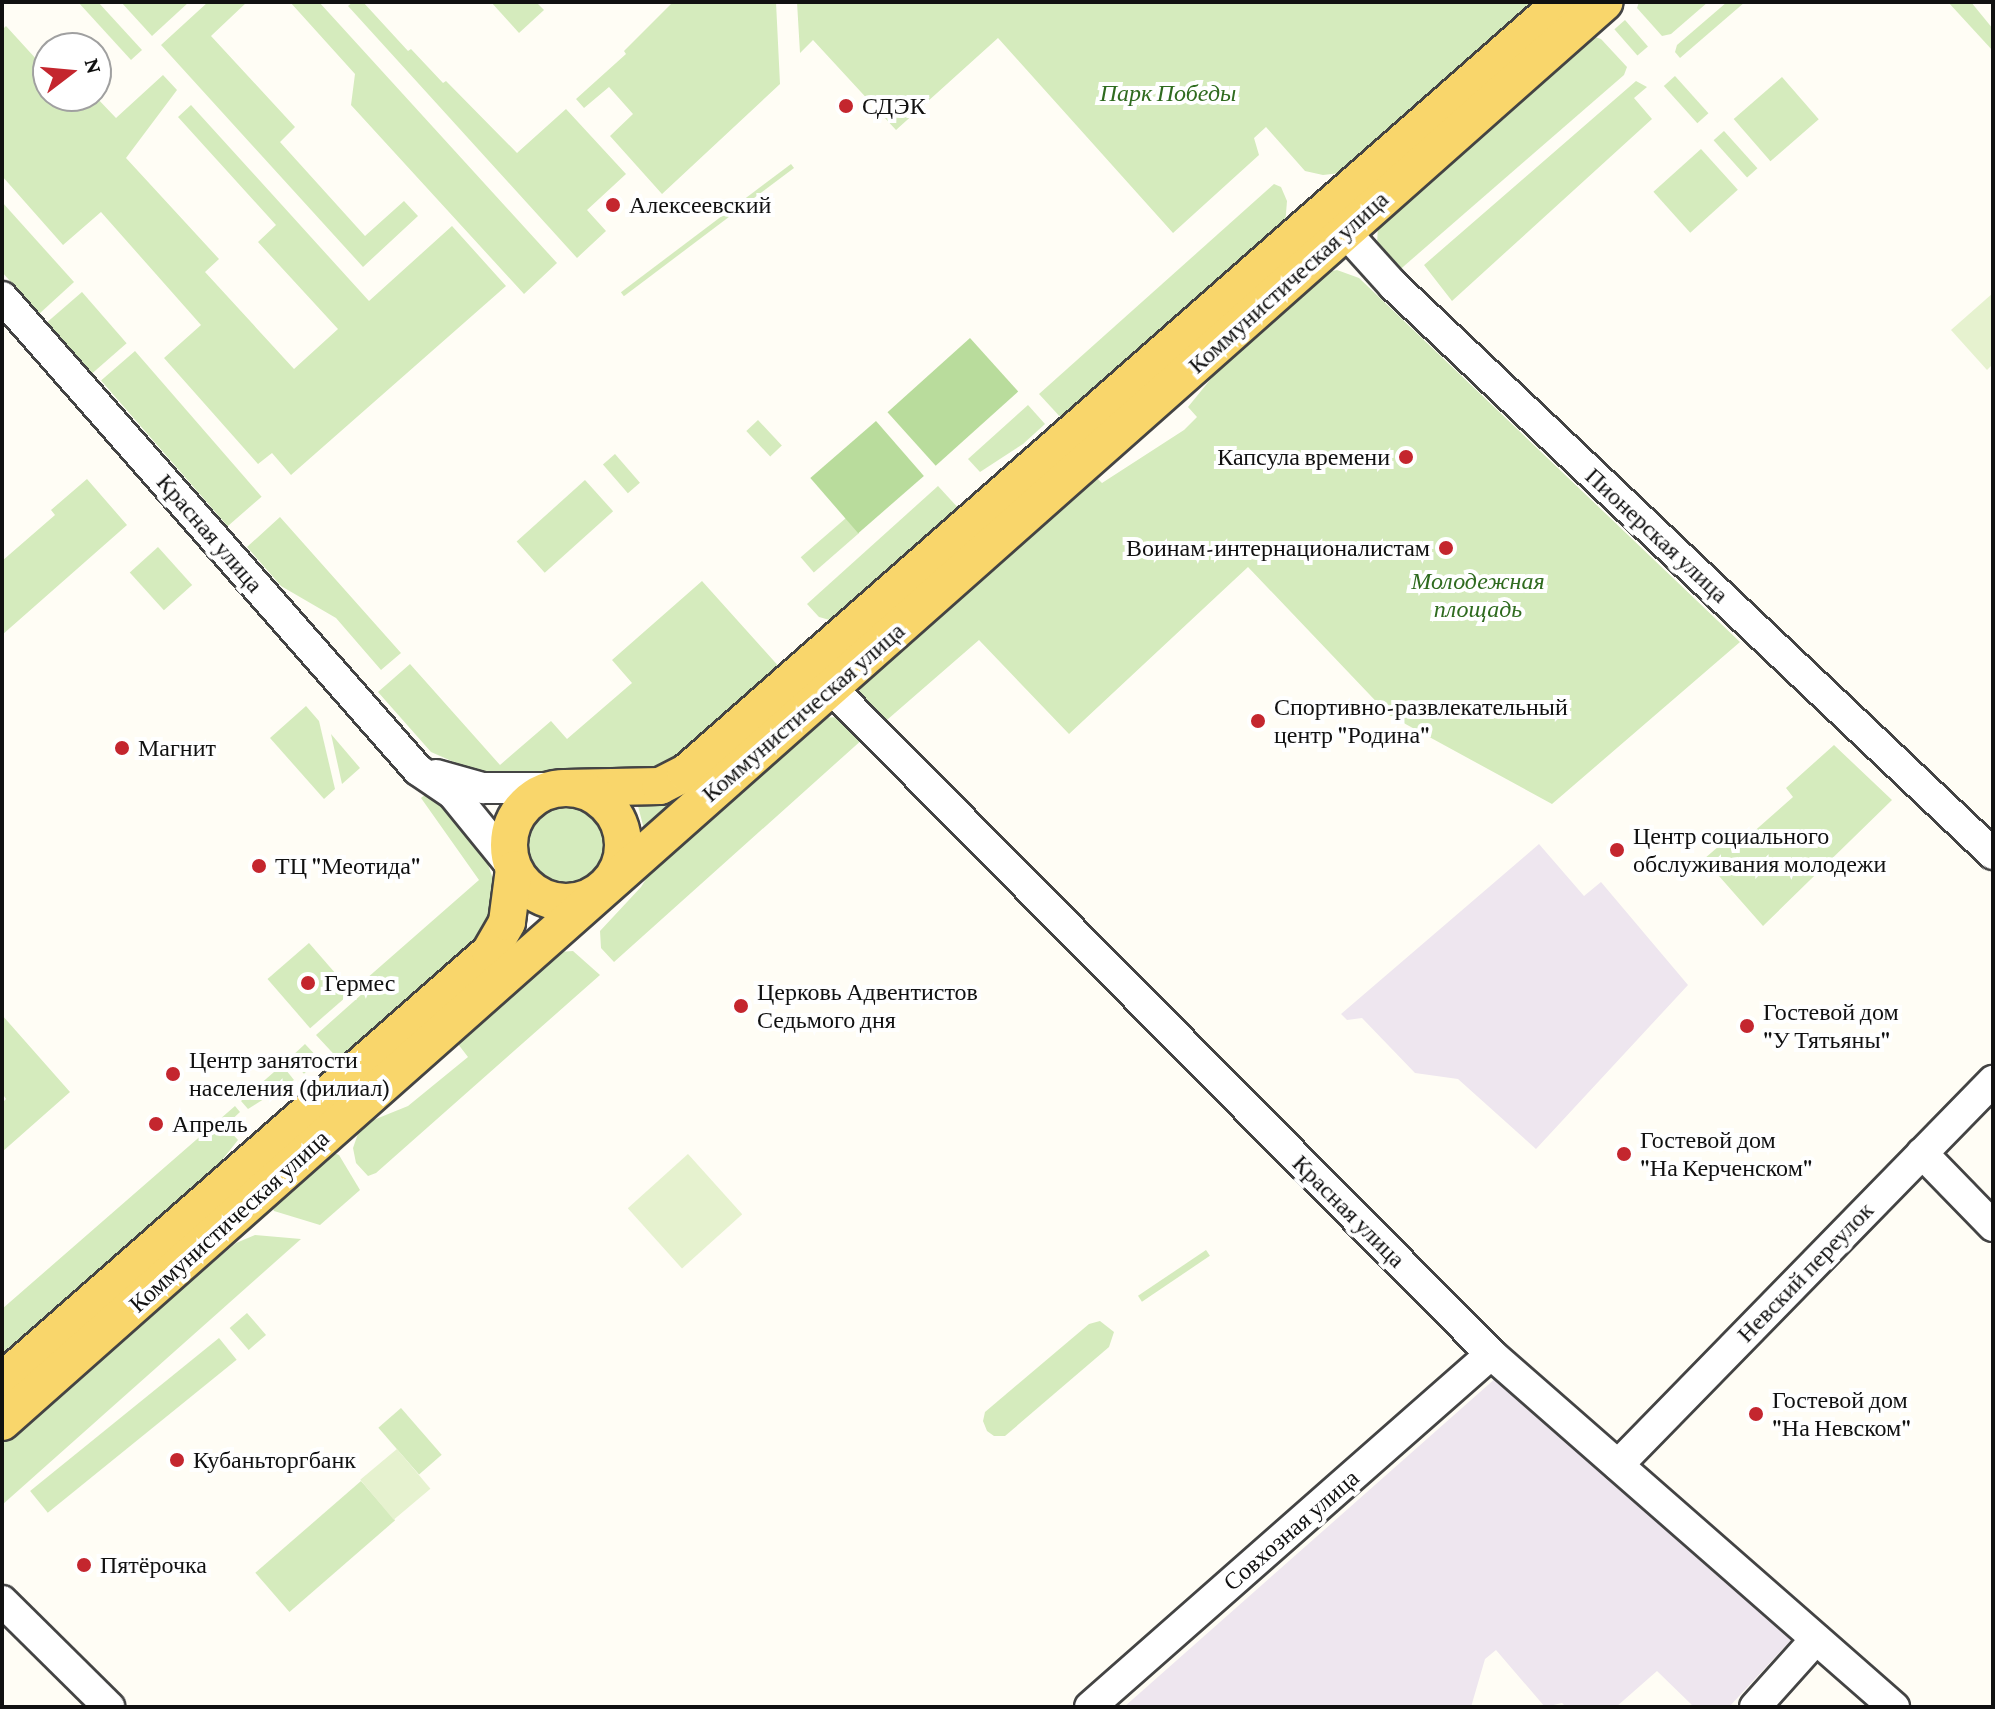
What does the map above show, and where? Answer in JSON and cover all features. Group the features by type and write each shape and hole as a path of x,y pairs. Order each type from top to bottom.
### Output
{"main road":[{"name":"Коммунистическая улица","path":"2,1422 831,688 1336,221 1562,2"},
{"name":"Коммунистическая улица","path":"565,788 660,786 686,773 1336,221 1605,2"},
{"path":"565,788 600,800 621,830 622,855 604,888 584,900 548,900 528,888 514,869 509,847 517,815 543,793 565,788"},
{"name":"Коммунистическая улица","path":"2,1381 490,952 507,922 514,869"}],"street":[{"name":"Пионерская улица","path":"1336,221 1393,285 1993,854"},
{"name":"Красная улица","path":"2,297 418,770 453,794 514,869"},
{"name":"Красная улица","path":"831,688 1491,1354 1894,1707"},
{"path":"418,770 483,788 565,788"},
{"name":"Невский переулок","path":"1618,1465 1993,1081"},
{"path":"1922,1153 1993,1226"},
{"name":"Совхозная улица","path":"1090,1707 1491,1354"},
{"path":"2,1601 109,1707"},
{"path":"1755,1707 1816,1639"}],"shaded area":[{"path":"1539,844 1584,896 1601,882 1688,985 1536,1149 1458,1079 1415,1073 1362,1018 1347,1020 1341,1014"},
{"path":"1497,1377 1793,1638 1729,1707 1694,1707 1657,1671 1616,1707 1566,1707 1562,1703 1545,1707 1496,1650 1485,1659 1471,1707 1124,1707"}],"green space":[{"path":"78,2 98,2 142,50 131,60 112,39 112,32 105,32"},
{"path":"121,2 189,2 152,36"},
{"path":"208,2 247,2 211,36 295,127 280,142 365,236 404,201 418,216 363,267 161,45"},
{"path":"290,2 319,2 557,263 524,294 351,105 355,74"},
{"path":"353,2 363,2 408,51 411,49 443,83 446,81 517,153 566,109 626,174 587,210 606,231 577,258 348,6"},
{"path":"491,2 536,2 544,10 519,33"},
{"path":"673,2 776,2 780,84 662,194 610,136 633,114 609,87 584,108 576,99 626,54 624,51"},
{"name":"Парк Победы","path":"797,2 1532,2 1521,16 1341,173 1323,175 1305,171 1266,127 1254,138 1259,155 1173,233 998,38 896,130 813,40 800,53"},
{"path":"1639,2 1708,2 1671,34 1662,36 1637,8"},
{"path":"1727,2 1745,2 1680,58 1675,52 1677,45"},
{"path":"1948,2 1971,2 1993,29 1993,51"},
{"path":"1625,20 1648,46 1637,56 1614,29"},
{"path":"6,26 32,54 32,112 110,112 116,118 163,75 177,90 126,158 219,259 205,272 294,369 338,329 258,242 276,225 178,117 191,105 369,301 452,226 506,286 291,475 272,453 258,464 164,358 201,325 101,212 63,245 2,176 2,30"},
{"path":"1589,35 1601,39 1627,67 1624,75 1396,273 1377,246 1378,223"},
{"path":"1675,76 1708,113 1697,123 1664,86"},
{"path":"1782,77 1819,119 1770,161 1734,119"},
{"path":"1636,81 1647,87 1634,98 1652,119 1452,301 1424,265"},
{"path":"1724,131 1757,168 1747,178 1714,140"},
{"path":"1701,149 1738,190 1690,233 1653,192"},
{"path":"791,164 794,168 624,296 621,292"},
{"path":"1274,184 1281,187 1287,201 1285,226 1063,420 1039,394"},
{"path":"2,202 74,282 39,314 2,272"},
{"name":"Молодежная площадь","path":"1337,270 1359,278 1740,642 1552,804 1389,715 1248,567 1069,734 979,640 880,726 858,697 862,684 1096,477 1102,483 1184,430 1197,417 1188,407 1218,370 1327,272"},
{"path":"82,292 127,343 91,374 47,323"},
{"path":"1993,293 1993,364 1987,370 1951,330"},
{"path":"970,338 1018,392 936,466 888,412"},
{"path":"135,351 262,497 228,526 101,381"},
{"path":"1028,405 1045,424 1023,444 980,472 968,459"},
{"path":"758,420 782,446 770,457 746,431"},
{"path":"876,421 924,476 858,533 810,478"},
{"path":"615,454 640,483 628,493 603,464"},
{"path":"87,479 127,525 2,635 2,561 55,515 51,510"},
{"path":"585,480 613,511 545,573 517,542"},
{"path":"938,486 961,511 837,622 819,617 807,604"},
{"path":"280,517 401,653 381,670 336,618 281,586 247,547"},
{"path":"846,518 859,533 814,572 801,557"},
{"path":"158,547 192,585 164,610 130,572"},
{"path":"702,581 782,670 663,769 479,773 431,752 378,692 410,664 500,765 551,721 567,739 632,683 612,660"},
{"path":"306,706 319,721 335,789 324,799 270,738"},
{"path":"837,717 864,738 614,962 601,948 600,931 641,887 653,868 823,718"},
{"path":"331,734 360,768 342,784"},
{"path":"1834,745 1892,800 1763,926 1704,859 1734,833 1742,842 1793,797 1786,788"},
{"path":"695,789 645,833 638,806"},
{"path":"426,794 441,800 483,850 492,876 494,907 484,935 343,1064 316,1035 371,986 366,979 479,880 421,798"},
{"path":"566,798 584,802 599,812 609,827 613,845 609,863 599,878 584,888 566,892 548,888 533,878 523,863 519,845 523,827 533,812 548,802"},
{"path":"309,943 352,992 310,1028 267,979"},
{"path":"573,951 600,975 376,1173 368,1176 356,1163 353,1148 361,1125 408,1106 468,1057 458,1044 497,1000 559,952"},
{"path":"2,1015 70,1092 2,1152 2,1103 6,1099 2,1093"},
{"path":"305,1044 319,1059 304,1074 290,1058"},
{"path":"282,1065 294,1080 248,1109 241,1101"},
{"path":"235,1106 240,1112 225,1126 238,1140 207,1179 2,1361 2,1309"},
{"path":"327,1150 339,1155 360,1190 320,1225 274,1211 270,1202"},
{"path":"688,1154 742,1214 682,1268 628,1208"},
{"path":"255,1235 301,1239 2,1505 2,1440 236,1243"},
{"path":"1206,1250 1210,1256 1142,1302 1138,1296"},
{"path":"247,1313 266,1335 249,1350 230,1328"},
{"path":"1100,1321 1114,1332 1109,1347 1005,1436 994,1436 987,1431 983,1421 985,1412 1089,1324"},
{"path":"219,1338 237,1360 48,1513 30,1491"},
{"path":"401,1408 442,1455 419,1474 378,1428"},
{"path":"397,1449 430,1489 394,1520 360,1480"},
{"path":"361,1481 395,1520 289,1612 255,1573"}],"place":[{"name":"СДЭК","path":"846,106"},
{"name":"Алексеевский","path":"613,205"},
{"name":"Капсула времени","path":"1406,457"},
{"name":"Воинам-интернационалистам","path":"1446,548"},
{"name":"Спортивно-развлекательный центр \"Родина\"","path":"1258,721"},
{"name":"Магнит","path":"122,748"},
{"name":"Центр социального обслуживания молодежи","path":"1617,850"},
{"name":"ТЦ \"Меотида\"","path":"259,866"},
{"name":"Гермес","path":"308,983"},
{"name":"Церковь Адвентистов Седьмого дня","path":"741,1006"},
{"name":"Гостевой дом \"У Тятьяны\"","path":"1747,1026"},
{"name":"Центр занятости населения (филиал)","path":"173,1074"},
{"name":"Апрель","path":"156,1124"},
{"name":"Гостевой дом \"На Керченском\"","path":"1624,1154"},
{"name":"Гостевой дом \"На Невском\"","path":"1756,1414"},
{"name":"Кубаньторгбанк","path":"177,1460"},
{"name":"Пятёрочка","path":"84,1565"}]}
